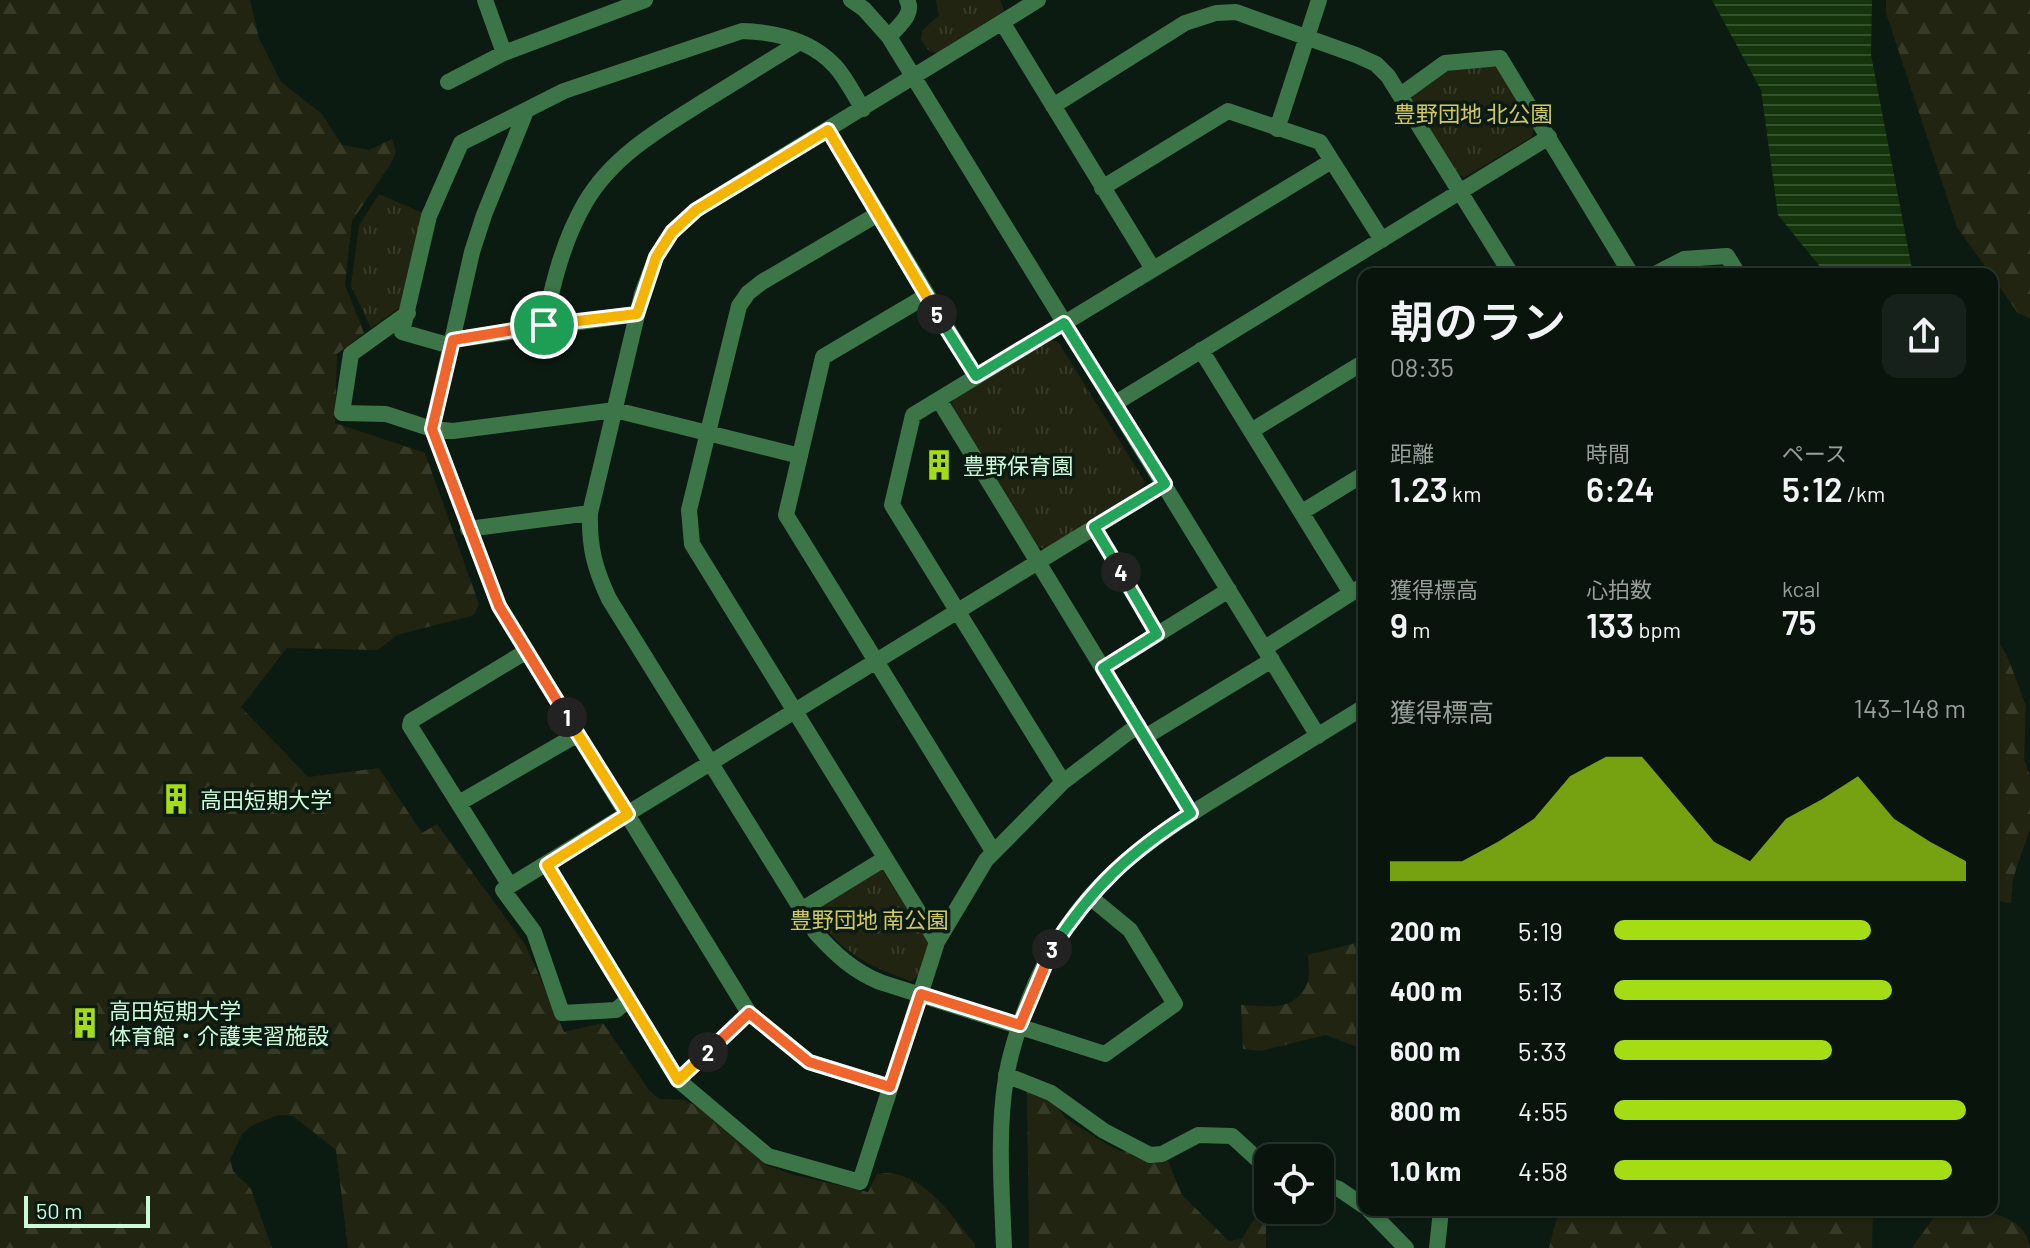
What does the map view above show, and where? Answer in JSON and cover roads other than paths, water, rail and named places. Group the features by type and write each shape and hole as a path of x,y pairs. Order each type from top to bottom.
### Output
{"street":[{"path":"485,0 504,53"},
{"path":"448,82 504,53 645,0"},
{"path":"851,0 864,9 889,37 914,76 1318,736"},
{"path":"889,37 909,13 907,0"},
{"path":"1038,0 696,210 672,232 656,257 637,314 590,513 592,556 609,599 801,910 816,933 850,966 868,977 1105,1054 1175,1004 1130,930 1090,897"},
{"path":"1277,129 1319,0"},
{"path":"1053,106 1185,23 1200,17 1236,12 1376,64 1402,94 1507,268"},
{"path":"1002,22 1153,269"},
{"path":"637,314 544,325 452,343 402,332 429,216 461,143 564,91 742,31 764,31 800,42 824,55 837,68 863,109"},
{"path":"544,325 555,274 568,237 585,202 604,177 643,139 800,42"},
{"path":"1402,94 1445,63 1500,58 1627,268"},
{"path":"526,111 472,252 432,429 468,529 499,606 749,1013 809,1062 890,1087"},
{"path":"1102,188 1228,111 1320,142 1382,240"},
{"path":"828,130 976,376"},
{"path":"1114,404 1549,137"},
{"path":"1063,782 892,505 913,415 1330,162"},
{"path":"878,214 762,282 748,293 739,306 689,510 692,544 937,942"},
{"path":"1667,268 1684,259 1727,256 1734,268"},
{"path":"926,296 823,357 786,515 993,851"},
{"path":"408,313 351,354 342,413 386,414 432,429 453,431 615,410 800,456"},
{"path":"547,865 678,1080 768,1156 860,1182 937,942 993,851 1063,782 1268,654 1357,589 1302,512 1201,350"},
{"path":"1251,431 1358,366"},
{"path":"939,400 1191,813"},
{"path":"1302,512 1358,478"},
{"path":"628,1000 616,1010 562,1013 534,932 503,890 1165,484"},
{"path":"468,529 590,513"},
{"path":"1094,527 1157,634"},
{"path":"1103,668 1229,590"},
{"path":"509,884 410,726 411,721 527,651"},
{"path":"1004,1248 1001,1120 1006,1075 1020,1025 1051,950 1107,877 1146,842 1358,711"},
{"path":"459,803 578,734"},
{"path":"801,910 884,859"},
{"path":"678,1080 749,1013"},
{"path":"1006,1075 1051,1093 1104,1131 1150,1155 1162,1154 1198,1135 1224,1134 1232,1136 1254,1156"},
{"path":"1334,1187 1358,1202"},
{"path":"1375,1216 1406,1248"},
{"path":"1437,1248 1440,1216"}],"place":[{"name":"豊野保育園","path":"939,465"},
{"name":"高田短期大学","path":"176,799"},
{"name":"高田短期大学 体育館・介護実習施設","path":"85,1023"}],"park label":[{"name":"豊野団地 北公園","path":"1473,113"},
{"name":"豊野団地 南公園","path":"869,919"}]}
